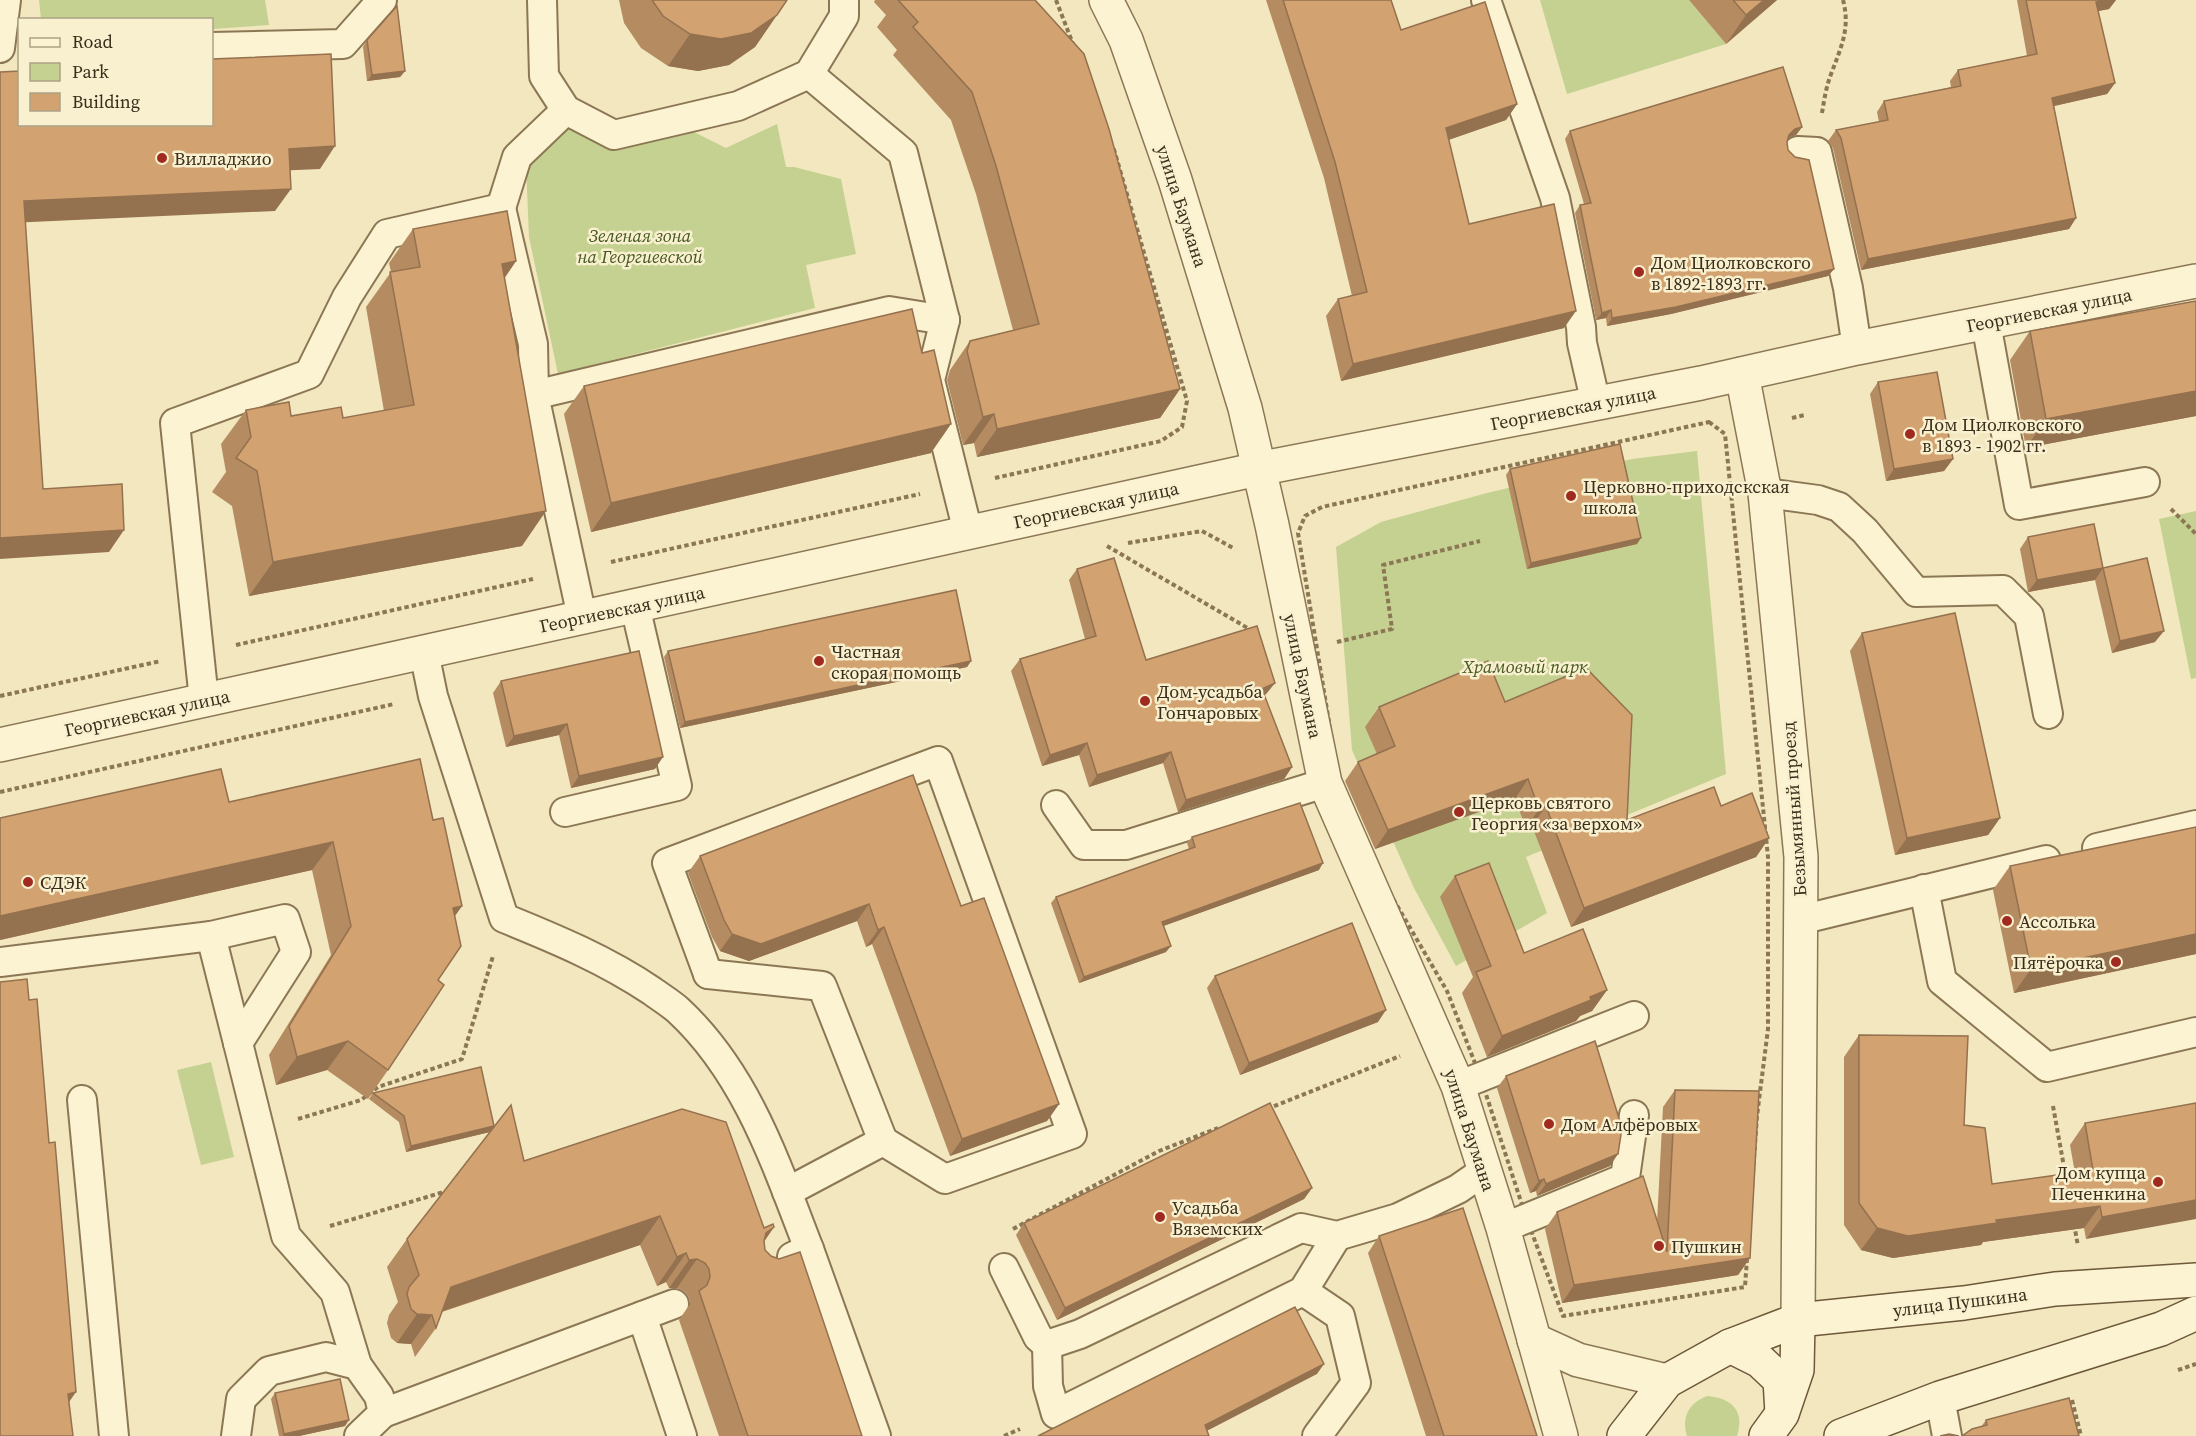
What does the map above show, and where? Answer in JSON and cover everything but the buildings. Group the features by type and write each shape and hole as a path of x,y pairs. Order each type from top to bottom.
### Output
{"street":[{"name":"улица Баумана","path":"1106,0 1126,40 1175,180 1245,408 1272,525 1325,783 1438,1037 1469,1081 1484,1171 1515,1222 1534,1340 1560,1436"},
{"name":"Георгиевская улица","path":"0,745 1258,469 1596,404 1857,348 2196,281"},
{"name":"Безымянный проезд","path":"1742,374 1765,493 1801,857 1797,1370 1774,1425"},
{"name":"улица Пушкина","path":"1667,1381 1730,1346 1798,1320 1964,1303 2055,1289 2196,1280"},
{"path":"1841,1436 1940,1398 2161,1329 2196,1313"},
{"path":"1534,1340 1578,1360 1667,1381 1624,1436"},
{"path":"1730,1346 1760,1361 1780,1380 1774,1425"}],"lane":[{"path":"6,0 0,49 18,50"},
{"path":"213,47 343,44 382,0"},
{"path":"542,0 544,76 566,110 614,135 738,106 809,74 844,16 844,0"},
{"path":"1486,0 1555,198 1581,327 1582,343 1596,404"},
{"path":"809,74 903,153 945,321 930,380 968,532"},
{"path":"566,110 517,157 501,208 533,344 534,395 582,617"},
{"path":"1807,152 1848,288 1857,348"},
{"path":"204,700 175,423 309,374 347,297 387,234 501,208"},
{"path":"534,395 889,311 945,321"},
{"path":"1986,322 2019,505 2145,482"},
{"path":"1765,493 1818,500 1839,507 1865,531 1916,592 2003,590 2029,616 2048,714"},
{"path":"565,812 677,786 634,606"},
{"path":"424,652 433,696 504,918 578,948 623,972 677,1009 719,1054 747,1099 771,1149 876,1436"},
{"path":"938,761 1072,1134 945,1179 883,1141 822,986 708,974 667,863 938,761"},
{"path":"1056,805 1084,845 1126,845 1325,783"},
{"path":"1800,920 2196,825"},
{"path":"1924,889 1942,981 2047,1067 2196,1032"},
{"path":"0,962 211,936 285,920 296,952 238,1043"},
{"path":"211,936 286,1236 335,1292 357,1365 379,1396 383,1413"},
{"path":"677,1009 708,974"},
{"path":"1469,1081 1634,1016"},
{"path":"82,1100 114,1436"},
{"path":"1515,1222 1625,1178 1634,1114"},
{"path":"787,1192 883,1141"},
{"path":"1047,1345 1080,1334 1301,1228 1337,1236 1398,1218 1458,1189 1484,1171"},
{"path":"1004,1268 1038,1337 1047,1345 1048,1386 1056,1414 1303,1291 1337,1236"},
{"path":"769,1267 809,1249"},
{"path":"1303,1291 1340,1316 1356,1383 1317,1436"},
{"path":"359,1436 383,1413 674,1304"},
{"path":"642,1316 682,1436"},
{"path":"231,1436 236,1436 241,1399 269,1371 326,1357 357,1365"},
{"path":"1940,1398 1947,1436"}],"path":[{"path":"1056,0 1077,54"},
{"path":"1807,152 1844,41 1843,0"},
{"path":"0,696 1161,441 1182,427 1187,401 1110,139"},
{"path":"1709,422 1725,434 1768,857 1768,1029 1757,1116 1745,1287 1563,1316 1515,1222 1469,1081 1447,991 1357,837 1339,783 1317,648 1298,533 1305,516 1322,507 1709,422"},
{"path":"1330,644 1392,630 1383,565 1480,541"},
{"path":"1107,546 1252,630"},
{"path":"1317,648 1323,646"},
{"path":"259,1128 293,1121 361,1100 378,1088 462,1059 504,918"},
{"path":"1258,1113 1411,1052 1438,1037"},
{"path":"2047,1067 2067,1184"},
{"path":"1004,1268 1009,1231 1159,1152 1225,1126"},
{"path":"286,1236 347,1222 450,1190"},
{"path":"2073,1219 2079,1254"},
{"path":"2175,1371 2196,1364"},
{"path":"2081,1398 2071,1401 2081,1436"}],"green space":[{"path":"39,0 265,0 269,25 213,29 213,18 41,18"},
{"path":"1540,0 1689,0 1726,44 1567,94"},
{"name":"Зеленая зона на Георгиевской","path":"777,124 786,167 841,179 856,254 806,265 815,308 558,374 529,237 526,165 566,126 609,146 688,129 726,148"},
{"name":"Храмовый парк","path":"1697,451 1726,774 1526,857 1547,913 1456,966 1414,888 1352,750 1336,547 1381,522 1487,493 1632,459"},
{"path":"2196,511 2196,678 2191,679 2159,519"},
{"path":"211,1062 234,1157 201,1165 177,1070"},
{"path":"1707,1396 1716,1397 1734,1407 1739,1419 1737,1436 1687,1436 1685,1423 1688,1412 1695,1403"}],"place":[{"name":"Вилладжио","path":"162,158"},
{"name":"Дом Циолковского в 1892-1893 гг.","path":"1639,272"},
{"name":"Дом Циолковского в 1893 - 1902 гг.","path":"1910,434"},
{"name":"Церковно-приходскская школа","path":"1571,496"},
{"name":"Частная скорая помощь","path":"819,661"},
{"name":"Дом-усадьба Гончаровых","path":"1145,701"},
{"name":"Церковь святого Георгия «за верхом»","path":"1459,812"},
{"name":"СДЭК","path":"28,882"},
{"name":"Ассолька","path":"2007,921"},
{"name":"Пятёрочка","path":"2116,962"},
{"name":"Дом Алфёровых","path":"1549,1124"},
{"name":"Дом купца Печенкина","path":"2158,1182"},
{"name":"Усадьба Вяземских","path":"1160,1217"},
{"name":"Пушкин","path":"1659,1246"}]}
